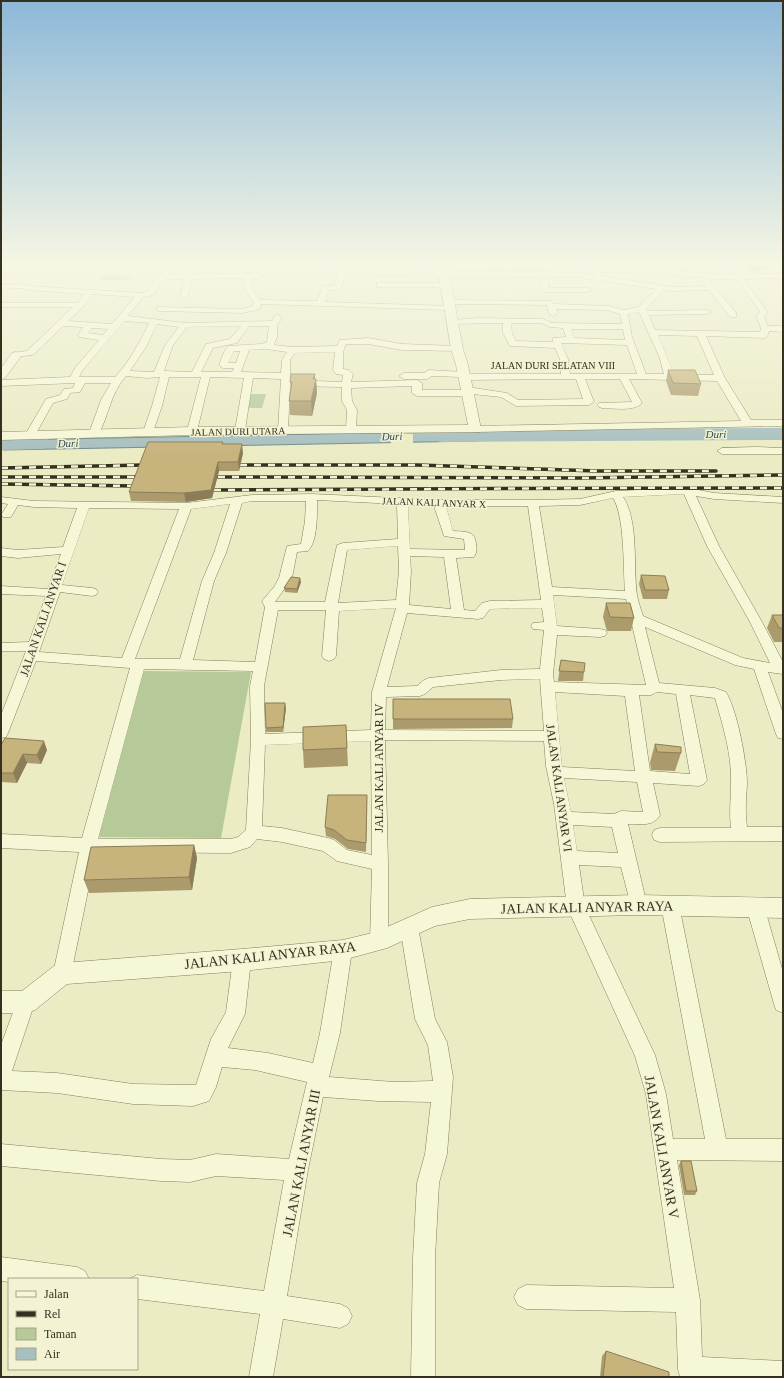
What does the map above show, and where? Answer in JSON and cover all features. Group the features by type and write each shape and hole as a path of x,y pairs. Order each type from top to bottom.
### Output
{"street":[{"path":"1,354 32,356 59,326"},
{"path":"88,326 82,335 105,338"},
{"path":"100,326 114,328"},
{"path":"94,433 106,400 120,377 142,347 152,326"},
{"path":"148,432 157,406 162,374 169,345 184,326"},
{"path":"195,375 209,346 234,342 245,326"},
{"path":"247,326 274,330 283,342 292,350 340,349"},
{"path":"266,346 271,343 275,326"},
{"path":"454,326 457,349 475,429 638,425 783,424"},
{"path":"506,326 512,343 558,345"},
{"path":"566,326 571,340"},
{"path":"577,326 638,328 700,333 764,334 765,328 783,329"},
{"path":"30,435 49,401 64,397 67,391 77,390 78,370 114,328"},
{"path":"638,328 630,343 642,376"},
{"path":"638,328 663,356 670,377"},
{"path":"700,333 720,378 748,424"},
{"path":"566,376 564,359 556,340 630,343"},
{"path":"351,429 352,410 347,403 346,384 348,373 338,370 340,349 344,341 368,341 402,347 457,349"},
{"path":"283,342 266,346 231,348 222,365 249,376 346,384 417,383 417,393 467,392 504,395 516,403 589,402 579,376"},
{"path":"237,370 245,348"},
{"path":"283,430 286,360 292,350"},
{"path":"1,376 16,355"},
{"path":"1,383 77,380 162,374 206,375 237,370"},
{"path":"26,373 45,374 39,381"},
{"name":"JALAN DURI SELATAN VIII","path":"378,375 427,376 428,373 464,376 642,376 720,378"},
{"path":"192,431 206,375"},
{"path":"240,430 249,376"},
{"path":"602,404 633,405 637,403 623,376"},
{"name":"JALAN DURI UTARA","path":"1,436 240,430 475,429"},
{"path":"722,451 783,451"},
{"path":"688,491 713,546 782,669"},
{"name":"JALAN KALI ANYAR X","path":"1,500 84,505 186,506 266,497 312,497 439,503 533,503 580,502 616,494 688,491 714,496 783,500"},
{"path":"616,494 622,503 626,528 631,595 653,687"},
{"path":"312,497 311,521 307,545 304,548 291,549 289,568 283,586 268,602 272,606 402,606 478,615 486,606 546,597 631,595"},
{"path":"185,664 208,582 220,553 237,500"},
{"path":"7,515 15,502"},
{"name":"JALAN KALI ANYAR IV","path":"379,941 379,692 402,606 405,571 402,502"},
{"path":"329,656 332,606 341,548 403,547 450,554 470,554 470,537 448,534 439,503"},
{"name":"JALAN KALI ANYAR VI","path":"533,503 546,597 547,681 551,736 555,772 564,818 576,907"},
{"name":"JALAN KALI ANYAR I","path":"1,733 33,651 84,505"},
{"path":"1,1073 26,1002 62,974 87,859 88,845 133,663 186,506"},
{"path":"1,552 18,554 68,550"},
{"path":"450,554 458,613"},
{"path":"1,590 92,592"},
{"path":"1,841 88,845 231,846 244,842 254,832 258,740 257,686 272,606"},
{"path":"637,619 740,662 760,667 782,669"},
{"path":"546,627 600,633"},
{"path":"1,647 133,663 260,667"},
{"path":"760,667 783,734"},
{"path":"379,692 420,691 429,684 501,675 631,691 651,690 653,687 715,693 721,695 733,734 739,783 737,808 740,834"},
{"path":"555,772 699,780 682,690"},
{"path":"631,691 639,755 652,815 646,818 621,817 620,821 638,905"},
{"path":"258,740 378,734 551,736"},
{"path":"564,818 620,821"},
{"path":"254,832 282,835 328,845 343,856 380,864"},
{"path":"660,835 783,834"},
{"path":"569,857 628,861"},
{"name":"JALAN KALI ANYAR RAYA","path":"62,974 242,960 343,950 379,941 432,917 470,909 638,905 755,906 783,908"},
{"path":"670,905 718,1150"},
{"path":"755,906 783,1004"},
{"name":"JALAN KALI ANYAR V","path":"576,907 645,1055 656,1094 688,1300 691,1373"},
{"path":"409,927 426,1019 437,1042 443,1077 436,1154 428,1191 424,1258 423,1377"},
{"name":"JALAN KALI ANYAR III","path":"260,1377 297,1170 330,1032 343,950"},
{"path":"1,1080 57,1083 133,1094 193,1096 202,1094 206,1088 221,1039 235,1014 242,960"},
{"path":"1,1002 26,1002"},
{"path":"215,1057 243,1058 295,1068 318,1081 373,1092 415,1093 442,1091"},
{"path":"665,1149 704,1151 783,1150"},
{"path":"1,1155 161,1170 190,1171 216,1165 297,1170"},
{"path":"1,1269 69,1278"},
{"path":"138,1287 274,1305 340,1316"},
{"path":"526,1297 688,1300"},
{"path":"691,1373 783,1373"}],"green space":[{"path":"247,394 266,394 262,408 243,408"},
{"path":"139,671 251,672 221,838 87,837"}],"water":[{"path":"476,431 477,441 3,450 8,440"}],"pier":[{"path":"391,433 413,434 413,444 391,444"}],"building":[{"path":"668,370 695,370 701,384 673,383"},
{"path":"291,374 315,374 313,379 316,379 311,401 289,401 292,382 290,382"},
{"path":"148,442 223,442 222,444 242,444 238,462 218,462 211,490 184,493 129,492"},
{"path":"641,575 665,576 669,590 645,590"},
{"path":"291,577 300,578 297,589 284,588"},
{"path":"606,603 630,603 634,618 610,617"},
{"path":"772,615 783,615 783,628 779,628"},
{"path":"561,660 585,663 584,672 559,671"},
{"path":"393,699 510,699 513,719 393,719"},
{"path":"265,703 285,703 283,727 266,728"},
{"path":"346,725 347,748 303,750 303,727"},
{"path":"5,738 44,741 37,755 23,754 13,773 1,773 1,745"},
{"path":"655,744 681,747 681,753 657,752"},
{"path":"328,795 367,795 366,843 347,840 334,830 325,827"},
{"path":"194,845 189,877 84,880 91,847"},
{"path":"681,1161 691,1161 697,1191 686,1191"},
{"path":"606,1351 669,1372 669,1377 603,1377"}],"waterway":[{"name":"Duri","path":"441,436 783,434"},
{"name":"Duri","path":"1,444 41,443"}],"railway":[{"path":"1,468 144,465"},
{"path":"240,465 417,465 597,471 716,471"},
{"path":"218,477 581,478 783,475"},
{"path":"1,477 139,477"},
{"path":"1,484 137,486"},
{"path":"214,490 783,488"}]}
